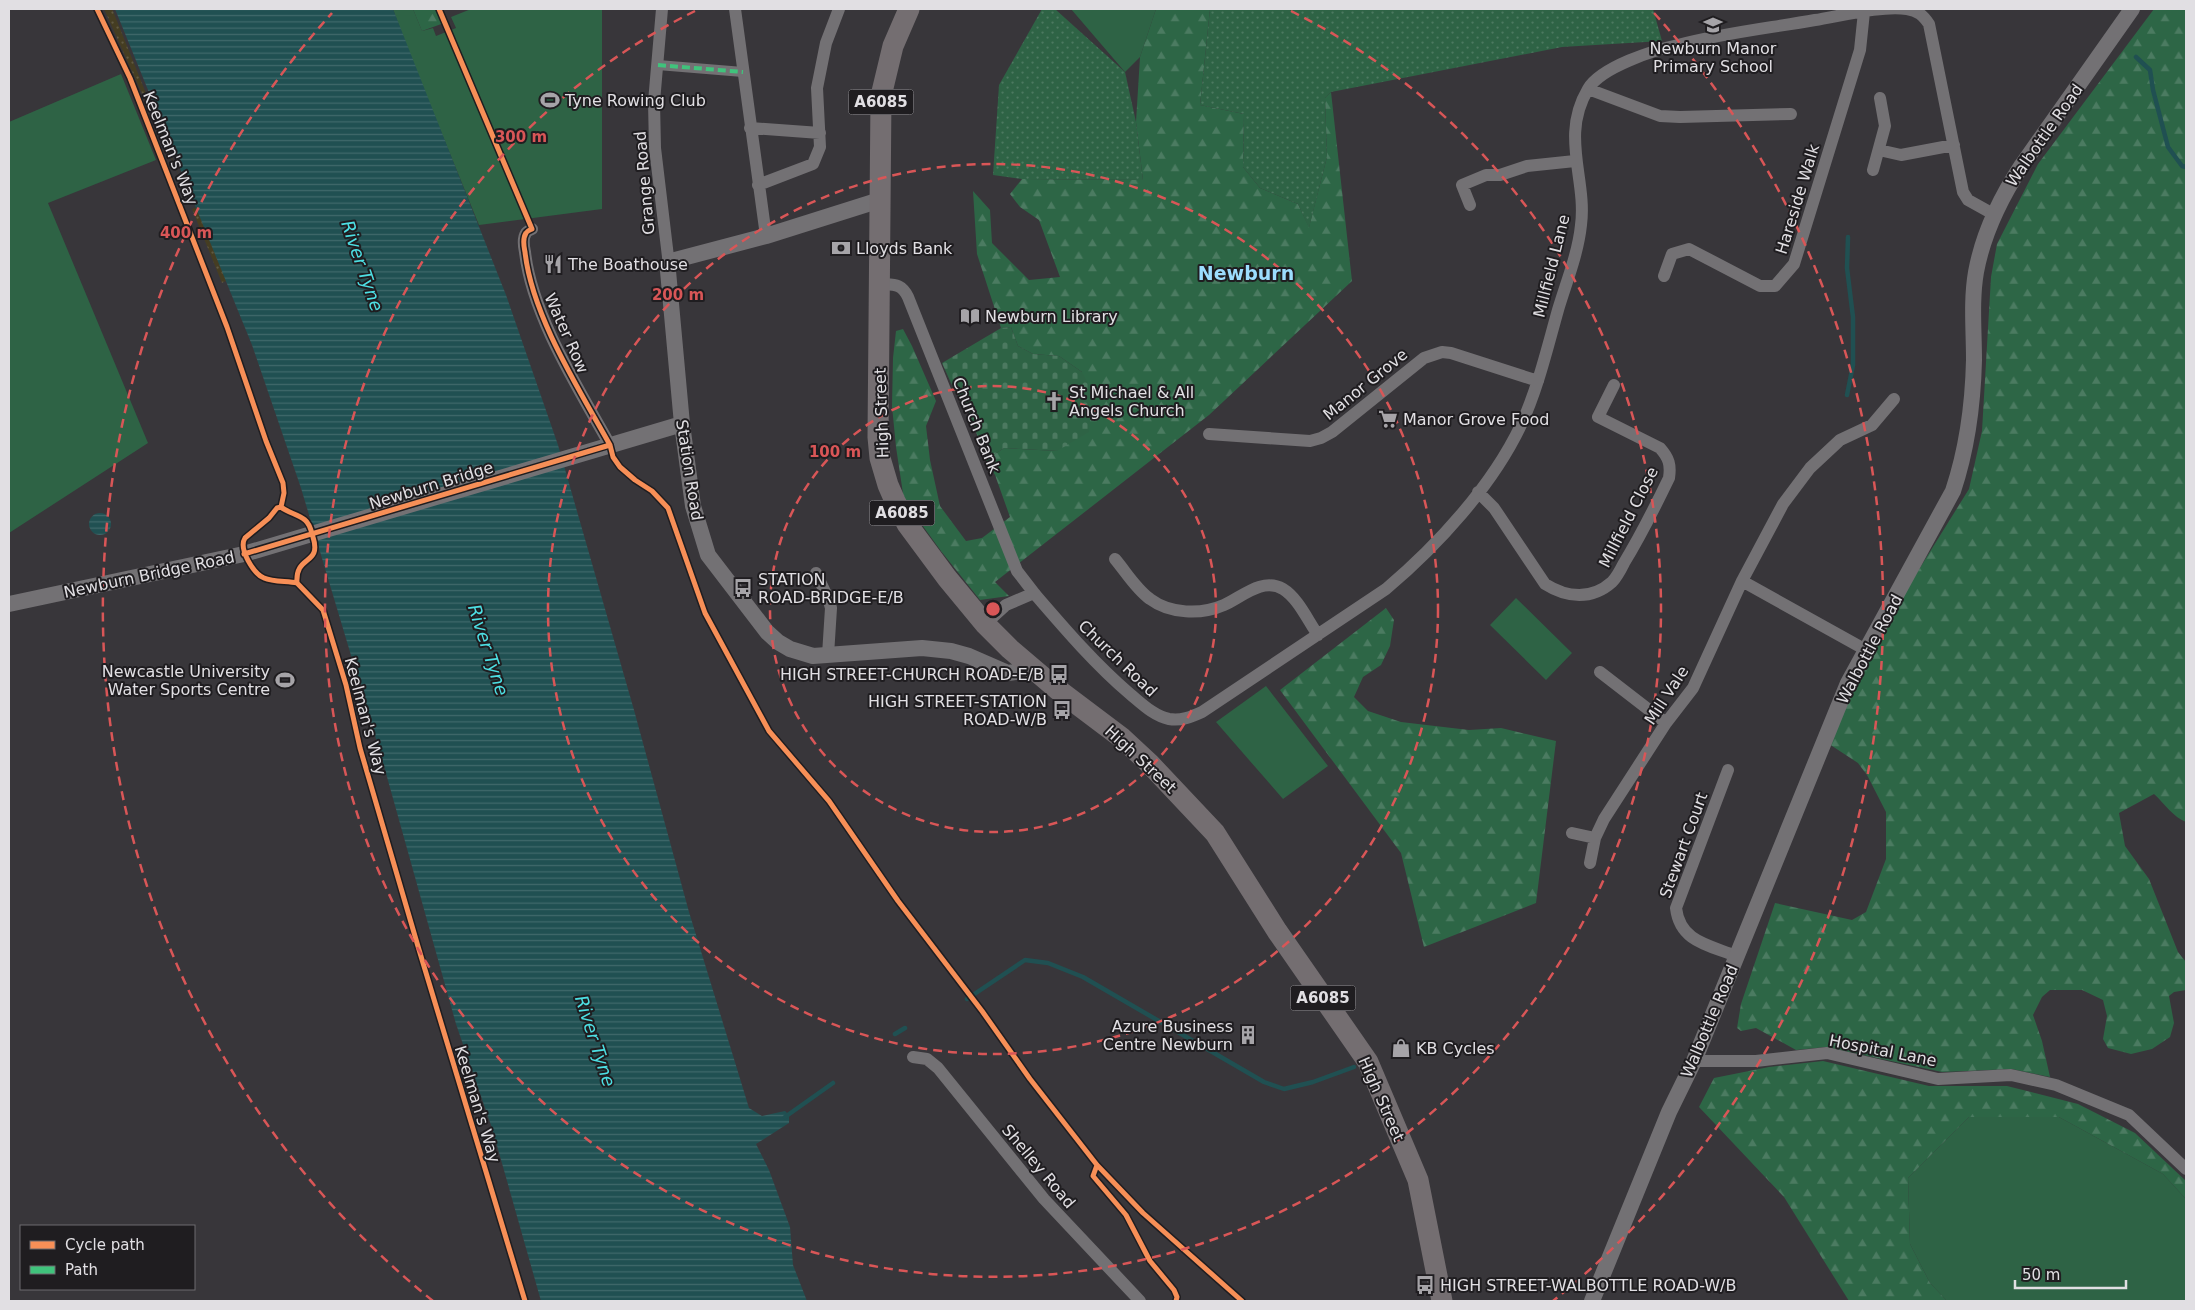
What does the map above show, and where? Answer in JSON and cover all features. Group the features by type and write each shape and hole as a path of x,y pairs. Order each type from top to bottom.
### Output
{"main road":[{"name":"A6085","path":"880,200 881,96 893,46 909,9"},
{"name":"High Street","path":"880,200 878,437 880,458 888,485 907,524 947,578 985,624 1026,664 1122,738 1150,764 1215,833 1277,931 1368,1062 1418,1180 1442,1301"}],"street":[{"name":"Grange Road","path":"662,9 654,102 654,148 669,265"},
{"path":"735,9 766,236"},
{"path":"758,185 813,164 820,147 817,88 826,43 839,9"},
{"path":"1906,9 1920,13 1929,24 1963,192 1968,200 1995,215"},
{"name":"Millfield Lane","path":"1318,635 1386,588 1434,546 1478,492 1514,439 1538,381 1581,227 1581,196 1575,161 1575,133 1582,102 1588,89 1605,73 1639,57 1678,45 1864,12 1906,9"},
{"name":"Walbottle Road","path":"1592,1301 1669,1112 1694,1061 1844,692 1953,490 1967,432 1974,358 1972,326 1976,273 1986,234 2006,188 2132,9"},
{"name":"Hareside Walk","path":"1664,276 1672,254 1688,249 1760,286 1775,286 1794,264 1860,50 1864,12"},
{"path":"658,65 743,72"},
{"path":"1588,89 1660,116 1791,114"},
{"path":"1873,170 1885,126 1880,98"},
{"path":"750,128 820,133"},
{"path":"1879,150 1901,155 1954,145"},
{"path":"1470,205 1462,185 1486,174 1500,175 1536,164 1575,161"},
{"path":"669,265 675,260 766,236 880,200"},
{"name":"Water Row","path":"532,229 526,233 524,241 527,267 543,314 563,359 610,444"},
{"name":"Station Road","path":"669,265 682,424 693,506 708,555 759,622 778,642 801,653 813,656 922,648 951,651 969,656 1008,673 1015,672 1026,664"},
{"name":"Church Bank","path":"880,284 899,284 904,288 1017,571 1034,593"},
{"name":"Manor Grove","path":"1209,434 1310,441 1321,438 1332,432 1424,358 1442,352 1464,356 1538,381"},
{"name":"Millfield Close","path":"1478,492 1494,508 1536,572 1550,588 1568,595 1580,596 1593,593 1613,581 1636,544 1669,478 1671,467 1667,456 1660,448 1598,417 1614,385"},
{"name":"Mill Vale","path":"1590,863 1595,838 1604,819 1666,723 1693,688 1742,581 1783,504 1810,468 1840,440 1872,425 1894,399"},
{"path":"610,444 682,424"},
{"name":"Newburn Bridge","path":"288,541 610,444"},
{"name":"Newburn Bridge Road","path":"9,604 226,558 288,541"},
{"path":"1115,559 1150,599 1163,607 1181,611 1208,610 1222,606 1258,587 1267,585 1278,587 1293,598 1318,635"},
{"path":"816,572 831,608 828,655"},
{"path":"1742,581 1866,650"},
{"path":"985,624 1006,605 1034,593"},
{"name":"Church Road","path":"1034,593 1079,647 1098,665 1148,709 1168,719 1190,718 1202,712 1318,635"},
{"path":"1600,672 1666,723"},
{"name":"Stewart Court","path":"1728,770 1676,908 1677,922 1687,936 1736,956"},
{"path":"1572,833 1595,838"},
{"name":"Hospital Lane","path":"1694,1061 1756,1061 1827,1053 1938,1079 2011,1075 2056,1084 2129,1115 2186,1170"},
{"name":"Shelley Road","path":"913,1058 922,1057 932,1062 1044,1199 1140,1301"}],"green space":[{"path":"393,9 413,9 422,31 433,28 436,36 456,28 451,17 471,9 602,9 602,209 479,225"},
{"path":"413,9 438,9 444,23 422,31"},
{"path":"1042,9 1055,9 1125,72 1136,122 1143,180 1022,179 993,175 999,85"},
{"path":"1071,9 1156,9 1140,57 1125,72"},
{"path":"1156,9 1210,9 1200,105 1244,114 1243,167 1260,188 1298,204 1309,227 1327,157 1325,98 1331,92 1352,281 1209,415 995,582 1009,596 980,600 904,500 892,406 893,358 896,331 903,329 936,401 926,426 930,460 940,506 966,541 982,538 1010,517 995,475 986,460 1004,448 1057,451 1082,372 1059,356 1033,354 1018,346 1011,327 1001,328 977,254 973,191 990,210 992,243 1029,280 1060,277 1039,220 1020,207 1010,194 1022,179 1143,180 1136,122 1140,57"},
{"path":"1210,9 1653,9 1662,41 1562,47 1331,92 1325,98 1327,157 1309,228 1298,204 1260,188 1243,167 1244,114 1200,105"},
{"path":"2154,9 2186,9 2186,822 2173,814 2154,794 2119,813 2125,846 2149,879 2178,952 2186,962 2186,990 2174,992 2169,996 2174,1023 2170,1037 2152,1049 2131,1054 2108,1048 2103,1039 2107,1016 2103,1000 2082,990 2050,990 2042,997 2033,1015 2042,1041 2050,1077 2012,1069 1942,1072 1826,1047 1796,1050 1756,1028 1741,1031 1737,1028 1741,1004 1775,903 1852,920 1866,912 1886,859 1886,812 1867,775 1858,763 1829,744 1885,624 1969,489 1982,431 1991,277 1997,244 2038,164"},
{"path":"121,74 156,160 48,203 148,443 9,533 9,122"},
{"path":"1011,327 1018,346 1033,354 1059,356 1082,372 1093,393 1089,432 1057,451 1004,448 986,460 966,404 955,392 942,363 1001,328"},
{"path":"1516,598 1572,653 1546,680 1490,625"},
{"path":"1386,608 1394,620 1390,646 1381,665 1363,677 1354,697 1368,711 1401,722 1469,730 1501,728 1556,741 1536,903 1424,947 1401,853 1280,690"},
{"path":"1266,686 1328,766 1283,799 1216,722"},
{"path":"1823,1061 1929,1086 2007,1086 2078,1104 2135,1133 2186,1181 2186,1199 2163,1174 2059,1117 1969,1117 1908,1178 1910,1244 1930,1283 1947,1301 1849,1301 1784,1197 1699,1107 1714,1078 1769,1067"},
{"path":"1969,1117 2059,1117 2163,1174 2186,1199 2186,1301 1947,1301 1930,1283 1910,1244 1908,1178"}],"sand":[{"path":"104,9 112,9 113,11 180,178"},
{"path":"202,205 231,278 222,283 192,209"}],"water":[{"name":"River Tyne","path":"115,9 393,9 506,295 558,445 634,710 689,912 749,1108 762,1116 785,1111 789,1115 789,1123 756,1144 769,1170 790,1227 793,1265 807,1301 541,1301 492,1128 456,1024 382,759 301,488 252,345"},
{"path":"100,513 108,516 111,524 108,532 100,535 92,532 89,524 92,516"}],"waterway":[{"path":"2136,57 2150,70 2153,90 2168,147 2182,166 2186,167"},
{"path":"1847,395 1853,365 1853,317 1847,268 1848,237"},
{"path":"967,999 1025,960 1048,963 1083,977 1264,1082 1284,1089 1313,1082 1354,1067"},
{"path":"895,1034 905,1028"},
{"path":"785,1117 833,1083"}],"marked path":[{"path":"658,65 743,72"}],"cycle path":[{"name":"Keelman's Way","path":"97,9 130,78 227,327 266,441 283,483 284,493 281,507 305,520 311,530 315,546 314,552 300,568 297,574 297,583 323,610 346,685 360,748 417,943 525,1301"},
{"path":"439,9 532,229 527,232 524,240 529,276 558,352 610,445 613,457 620,467 652,491 668,508 705,613 769,731 829,801 898,901 982,1011 1030,1079 1097,1165 1143,1213 1242,1301"},
{"path":"244,554 610,445"},
{"path":"281,507 277,508 269,518 245,538 243,543 245,554 260,576 272,580 297,583"},
{"path":"1097,1165 1093,1176 1126,1215 1150,1261 1174,1290 1177,1297 1176,1301"}],"place":[{"name":"Newburn Manor Primary School","path":"1713,25"},
{"name":"Tyne Rowing Club","path":"550,100"},
{"name":"Lloyds Bank","path":"841,248"},
{"name":"The Boathouse","path":"553,264"},
{"name":"Newburn Library","path":"970,316"},
{"name":"St Michael & All Angels Church","path":"1054,401"},
{"name":"Manor Grove Food","path":"1388,419"},
{"name":"STATION ROAD-BRIDGE-E/B","path":"743,588"},
{"name":"HIGH STREET-CHURCH ROAD-E/B","path":"1059,674"},
{"name":"Newcastle University Water Sports Centre","path":"285,680"},
{"name":"HIGH STREET-STATION ROAD-W/B","path":"1062,710"},
{"name":"Azure Business Centre Newburn","path":"1248,1035"},
{"name":"KB Cycles","path":"1401,1048"},
{"name":"HIGH STREET-WALBOTTLE ROAD-W/B","path":"1425,1285"}],"district":[{"name":"Newburn","path":"1246,273"}]}
